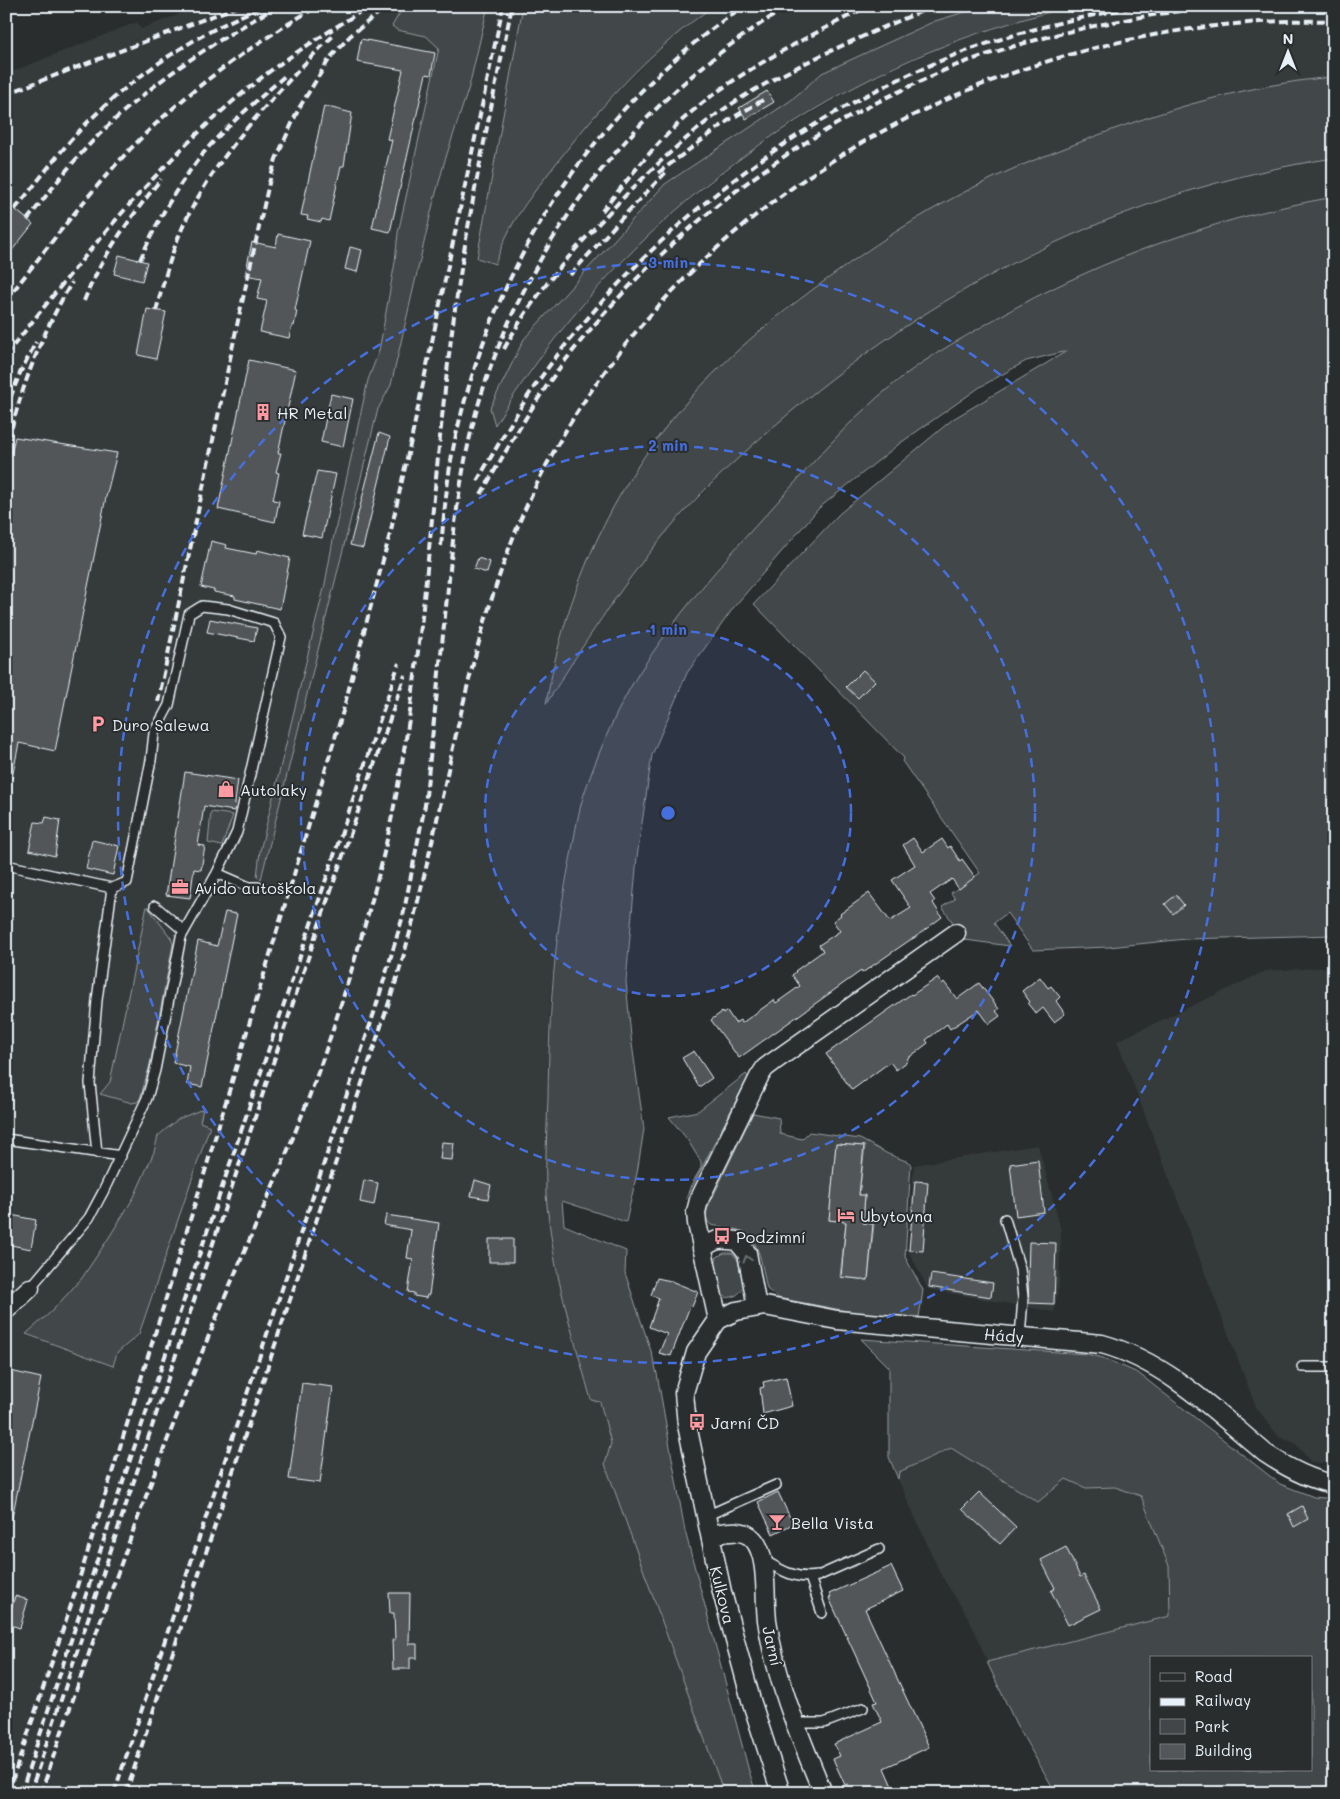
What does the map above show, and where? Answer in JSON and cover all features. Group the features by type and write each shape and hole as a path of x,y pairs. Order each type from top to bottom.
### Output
{"street":[{"path":"718,1320 696,1223 696,1212 699,1200 759,1077 765,1068 956,933"},
{"path":"702,1249 712,1241 722,1239 737,1242 747,1254 757,1307"},
{"path":"6,1310 30,1288"},
{"name":"Hády","path":"718,1320 736,1311 765,1306 837,1320 1102,1344 1124,1350 1178,1381 1265,1453 1312,1478 1334,1484"},
{"name":"Kulkova","path":"718,1320 696,1352 684,1393 687,1425 736,1646 781,1793"},
{"name":"Jarní","path":"710,1535 734,1531 748,1534 757,1545 762,1559 767,1622 777,1666 796,1723 823,1793"}],"lane":[{"path":"6,865 112,888 127,882 151,760 154,733 169,705 189,614 202,606 228,609 274,623 281,637 237,832 217,873 183,930 156,1070 147,1098 121,1156 89,1218 30,1288"},
{"path":"217,873 250,887 258,887"},
{"path":"97,1153 90,1082 97,1000 112,888"},
{"path":"156,906 183,930"},
{"path":"8,1140 121,1156"},
{"path":"1005,1219 1020,1269 1023,1298 1020,1337"},
{"path":"1302,1367 1334,1367"},
{"path":"706,1516 776,1485"},
{"path":"762,1559 786,1572 801,1577 810,1577 818,1576 879,1549"},
{"path":"810,1577 822,1613"},
{"path":"796,1723 824,1723 863,1708"}],"shaded area":[{"path":"200,6 537,6 490,183 477,258 494,264 509,230 541,182 585,126 670,40 714,6 985,6 935,21 822,73 790,101 665,184 490,408 496,425 519,387 576,312 638,245 673,213 747,155 785,129 861,84 946,45 1031,17 1072,6 1334,6 1334,77 1248,91 1185,106 1124,125 993,178 946,202 879,242 791,304 758,331 648,451 622,492 601,531 577,586 559,641 547,703 601,620 663,535 732,463 808,396 884,339 990,276 1088,227 1190,190 1240,176 1334,158 1334,197 1256,213 1148,247 1042,293 991,320 941,350 896,381 773,507 722,562 692,599 638,675 616,715 599,753 575,834 565,880 550,998 546,1192 552,1247 590,1400 600,1402 611,1443 605,1464 724,1793 6,1793 6,74 137,22 141,29","holes":["200,1122 210,1126 139,1334 117,1353 113,1366 26,1335 52,1311 82,1278 108,1239 134,1197 154,1152 158,1136"]},
{"path":"1334,967 1334,1464 1311,1462 1295,1443 1279,1437 1256,1407 1117,1041 1266,971"},
{"path":"1038,1145 1061,1230 1059,1285 1054,1312 928,1289 908,1250 914,1165"},
{"path":"951,1448 1038,1502 1066,1479 1086,1488 1115,1487 1141,1496 1169,1566 1170,1616 987,1662 968,1617 941,1575 898,1479 899,1472"}],"green space":[{"path":"404,6 488,6 469,87 433,204 391,385 378,409 261,879 257,877 260,851 325,584 368,380 379,351 395,262 398,233 439,48 426,36 397,30 392,26"},
{"path":"523,6 714,6 650,58 592,119 532,194 508,233 495,264 477,258"},
{"path":"985,6 1072,6 961,39 877,75 812,111 749,152 690,199 634,249 583,304 537,363 495,425 490,408 524,339 665,184 790,101 822,73 935,21"},
{"path":"1334,77 1334,158 1256,173 1180,194 1106,221 1034,253 964,290 897,332 833,378 743,454 675,522 616,598 546,704 552,672 567,616 585,566 607,518 633,473 668,424 712,375 787,309 858,257 914,220 953,198 1015,168 1113,130 1206,100 1302,80"},
{"path":"1334,197 1334,935 1186,939 1109,947 1033,950 1007,913 994,923 1010,946 965,940 942,907 955,899 951,893 980,873 902,761 904,758 754,604 839,514 953,419 1067,351 1026,361 980,387 899,444 819,508 734,607 687,673 652,755 637,857 626,981 631,1037 644,1129 637,1173 626,1222 562,1201 564,1225 626,1251 625,1273 657,1374 685,1531 756,1793 724,1793 605,1464 611,1443 600,1402 591,1400 569,1322 555,1263 548,1212 546,1170 551,1005 560,915 579,815 596,761 615,716 639,673 666,633 696,595 842,431 905,375 942,350 1013,309 1101,266 1192,232 1239,218 1286,206"},
{"path":"211,812 233,815 222,846 208,843"},
{"path":"147,906 171,938 173,944 150,1064 140,1099 132,1103 100,1094 110,1082"},
{"path":"746,1074 748,1077 686,1199 691,1185 701,1168 701,1162 687,1139 669,1117 698,1111"},
{"path":"203,1109 200,1122 210,1126 139,1334 117,1353 113,1366 26,1334 52,1311 82,1278 108,1239 134,1197 154,1152 158,1136 178,1119"},
{"path":"753,1113 779,1118 780,1134 802,1139 809,1132 860,1139 888,1154 911,1163 905,1257 923,1290 919,1317 863,1314 778,1298 767,1289 760,1256 753,1240 742,1231 711,1225 706,1217 708,1207","holes":["836,1144 865,1146 859,1195 865,1196 863,1223 874,1224 868,1280 840,1277 846,1222 829,1220"]},
{"path":"724,1253 732,1253 738,1260 744,1287 738,1294 731,1297 721,1294 716,1283 716,1260 717,1257"},
{"path":"861,1339 1087,1354 1103,1358 1138,1373 1280,1484 1314,1497 1334,1499 1334,1793 1056,1793 1016,1724 987,1662 1170,1616 1169,1566 1141,1496 1115,1487 1086,1488 1066,1479 1038,1502 951,1448 899,1472 898,1479 889,1457 889,1367"}],"building":[{"path":"361,39 435,53 431,75 426,74 390,232 372,228 392,140 387,139 403,70 357,62"},
{"path":"767,91 774,102 746,119 739,108"},
{"path":"324,106 352,113 344,166 341,166 329,221 322,219 321,222 307,219 308,216 301,215"},
{"path":"6,202 33,224 6,258"},
{"path":"278,234 310,241 295,310 297,311 294,326 292,325 289,338 260,332 267,301 257,299 262,278 245,275 252,242 276,247"},
{"path":"350,247 362,250 357,272 345,269"},
{"path":"119,255 147,262 142,281 114,274"},
{"path":"147,309 166,312 156,359 138,355"},
{"name":"HR Metal","path":"249,360 296,370 278,453 281,453 276,472 279,473 273,500 279,501 275,522 218,509"},
{"path":"331,394 353,399 343,447 321,442"},
{"path":"379,433 390,437 363,548 350,545"},
{"path":"15,437 117,453 106,497 55,751 19,743 12,778 6,777 6,474"},
{"path":"317,471 336,474 322,538 302,534"},
{"path":"211,541 227,545 226,548 256,554 257,550 290,558 280,609 235,599 235,596 214,592 214,590 201,587"},
{"path":"478,558 490,562 487,573 474,569"},
{"path":"210,619 257,628 254,641 207,632"},
{"path":"863,670 875,681 858,698 846,687"},
{"path":"185,772 238,780 234,811 204,806 198,845 205,846 201,870 194,869 190,898 166,895"},
{"path":"46,817 60,820 55,856 29,850 35,822 44,823"},
{"path":"913,838 923,852 942,839 948,848 950,846 960,861 962,859 975,877 959,889 952,879 930,894 935,901 933,903 942,917 862,973 861,971 739,1058 711,1020 722,1012 723,1014 727,1011 735,1023 740,1020 742,1023 774,1000 776,1003 800,986 792,975 823,951 819,945 840,931 833,921 869,893 890,921 911,908 892,880 915,865 903,845"},
{"path":"92,840 119,846 113,875 86,869"},
{"path":"1176,895 1184,905 1173,914 1165,904"},
{"path":"225,912 237,914 202,1087 187,1084 190,1067 173,1063 198,941 217,946"},
{"path":"1040,977 1048,988 1051,986 1060,997 1056,1001 1065,1014 1054,1022 1043,1008 1036,1014 1028,1004 1030,1002 1022,991"},
{"path":"937,978 942,984 944,982 957,999 979,983 999,1009 996,1011 1000,1016 989,1024 979,1010 950,1029 947,1024 926,1040 928,1043 896,1070 890,1062 852,1090 826,1054"},
{"path":"694,1051 712,1078 699,1087 682,1058"},
{"path":"442,1142 454,1143 452,1160 440,1159"},
{"name":"Ubytovna","path":"836,1144 864,1146 859,1195 865,1195 863,1223 873,1224 868,1280 841,1277 846,1222 829,1220"},
{"path":"1038,1160 1044,1212 1016,1216 1010,1164"},
{"path":"364,1180 378,1183 374,1205 360,1202"},
{"path":"475,1180 491,1185 488,1199 471,1196"},
{"path":"915,1181 928,1182 923,1251 909,1250"},
{"path":"6,1214 36,1220 31,1249 6,1244"},
{"path":"386,1215 439,1223 429,1295 426,1298 414,1296 414,1293 408,1292 413,1259 407,1258 411,1230 384,1225"},
{"path":"489,1239 513,1239 513,1262 489,1262"},
{"path":"1029,1242 1056,1243 1054,1304 1029,1303"},
{"path":"931,1274 993,1283 991,1297 929,1287"},
{"path":"657,1278 671,1281 698,1292 692,1307 690,1306 671,1356 659,1353 667,1334 649,1327 659,1298 651,1295"},
{"path":"6,1370 41,1378 12,1518 6,1518"},
{"path":"786,1377 792,1406 763,1414 760,1388 764,1387 763,1382"},
{"path":"302,1383 333,1387 320,1483 289,1479"},
{"path":"778,1492 793,1524 773,1534 758,1502"},
{"path":"979,1492 1016,1527 1000,1544 962,1509"},
{"path":"1302,1506 1308,1519 1294,1527 1288,1514"},
{"path":"1066,1547 1080,1577 1084,1575 1101,1609 1068,1625 1051,1591 1055,1588 1041,1560"},
{"path":"891,1566 903,1591 865,1609 929,1747 884,1768 895,1793 852,1793 848,1784 845,1785 833,1759 840,1756 834,1744 882,1722 873,1703 877,1702 829,1598 831,1597 829,1594"},
{"path":"389,1593 410,1593 409,1644 417,1644 417,1658 410,1658 410,1669 393,1669 392,1640 395,1640 394,1613 390,1613"},
{"path":"15,1596 28,1600 20,1628 7,1624"}],"railway":[{"path":"6,94 239,6"},
{"path":"15,209 81,129 130,84 194,40 264,6"},
{"path":"27,220 78,157 123,112 197,55 278,6"},
{"path":"6,300 104,178 147,132 187,96 223,68 260,42 318,6"},
{"path":"6,355 91,249 183,148 264,76 369,6"},
{"path":"158,702 239,316 276,159 299,108 330,58 350,36 387,6"},
{"path":"8,1793 74,1596 203,1178 343,711 391,530 503,6"},
{"path":"41,1793 102,1617 166,1443 316,1078 346,990 372,900 402,765 412,697 421,629 441,424 461,267 512,6"},
{"path":"441,546 452,456 458,427 476,364 499,303 528,244 561,189 600,137 643,89 691,45 744,6"},
{"path":"114,1793 375,1010 403,916 425,805 460,487 475,416 496,353 523,293 555,235 593,181 635,131 682,84 734,43 789,6"},
{"path":"602,211 657,145 698,106 768,59 868,6"},
{"path":"504,349 543,289 605,217 665,157 712,118 746,95 791,70 934,6"},
{"path":"477,481 530,393 557,355 587,319 625,277 665,238 753,166 800,134 848,105 898,79 950,57 997,40 1046,26 1144,6"},
{"path":"481,494 544,390 602,316 677,240 718,205 804,143 850,116 898,92 957,65 989,54 1054,35 1119,21 1219,6"},
{"path":"126,1793 397,978 426,868 464,701 494,592 513,538 571,422 647,319 738,229 843,154 957,95 1079,52 1206,27 1334,21"},
{"path":"156,311 165,276 186,220 215,170 262,110 303,65 333,36"},
{"path":"140,260 172,198 202,154 232,123 287,74"},
{"path":"658,173 729,120 763,100"},
{"path":"570,275 667,171"},
{"path":"84,301 108,252 161,179"},
{"path":"6,451 17,407 32,364 50,322 72,282"},
{"path":"6,409 20,373 36,342"},
{"path":"21,1793 129,1463 399,663"},
{"path":"30,1793 318,928 405,675"}],"place":[{"name":"HR Metal","path":"263,412"},
{"name":"Duro Salewa","path":"98,724"},
{"name":"Autolaky","path":"226,789"},
{"name":"Avido autoškola","path":"180,887"},
{"name":"Ubytovna","path":"846,1215"},
{"name":"Podzimní","path":"722,1236"},
{"name":"Jarní ČD","path":"697,1422"},
{"name":"Bella Vista","path":"777,1522"}]}
